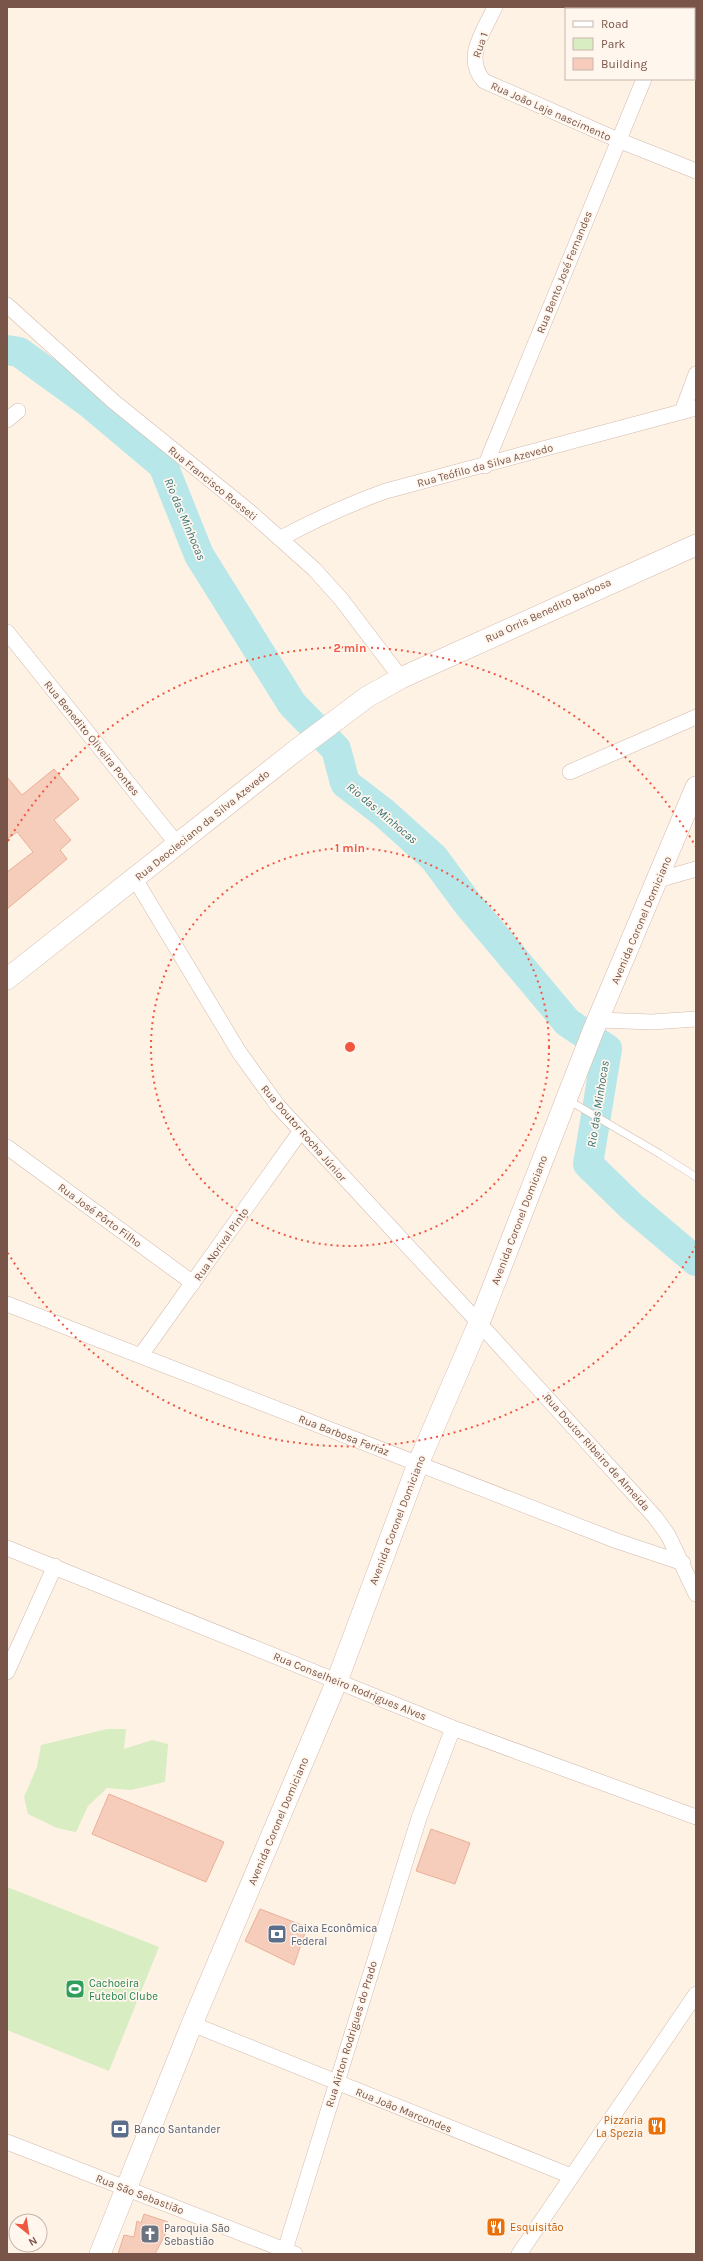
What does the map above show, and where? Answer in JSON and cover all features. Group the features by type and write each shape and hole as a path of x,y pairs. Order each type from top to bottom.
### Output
{"street":[{"name":"Rua 1","path":"484,81 477,72 474,60 479,43 495,7"},
{"name":"Rua Bento José Fernandes","path":"485,466 644,80"},
{"name":"Rua João Laje nascimento","path":"484,81 618,140 696,171"},
{"name":"Rua Francisco Rosseti","path":"7,305 113,401 281,538 314,569 341,599 401,678"},
{"path":"689,410 696,374"},
{"name":"Rua Teófilo da Silva Azevedo","path":"281,538 356,501 689,410"},
{"name":"Rua Orris Benedito Barbosa","path":"401,678 696,545"},
{"name":"Rua Benedito Oliveira Pontes","path":"7,632 177,844"},
{"name":"Rua Deocleciano da Silva Azevedo","path":"7,979 136,879 177,844 295,751 367,697 401,678"},
{"path":"570,772 696,717"},
{"name":"Avenida Coronel Domiciano","path":"100,2254 125,2188 192,2024 337,1680 418,1464 479,1323 566,1100 696,787"},
{"path":"658,880 696,869"},
{"name":"Rua Doutor Rocha Júnior","path":"136,879 256,1079 300,1132 479,1323"},
{"path":"596,1026 696,1019"},
{"name":"Rua Norival Pinto","path":"141,1355 300,1132"},
{"name":"Rua José Pôrto Filho","path":"7,1147 193,1283"},
{"name":"Rua Barbosa Ferraz","path":"7,1304 617,1541 683,1564"},
{"name":"Rua Doutor Ribeiro de Almeida","path":"479,1323 655,1517 668,1535 696,1594"},
{"name":"Rua Conselheiro Rodrigues Alves","path":"7,1548 55,1566 453,1728 696,1817"},
{"path":"7,1672 55,1566"},
{"name":"Rua Airton Rodrigues do Prado","path":"290,2252 336,2082 419,1818 453,1728"},
{"path":"519,2254 696,1994"},
{"name":"Rua João Marcondes","path":"192,2024 571,2176"},
{"name":"Rua São Sebastião","path":"7,2142 290,2252"}],"lane":[{"path":"566,1100 660,1154 696,1177"}],"green space":[{"path":"107,1729 126,1729 124,1749 152,1740 168,1744 165,1782 131,1790 107,1788 88,1806 76,1832 57,1828 28,1814 24,1797 37,1767 41,1745"},
{"name":"Cachoeira Futebol Clube","path":"7,1887 159,1947 109,2071 7,2030"}],"building":[{"path":"54,769 79,799 54,820 71,840 60,850 67,859 7,909 7,872 33,852 17,832 7,839 7,777 22,795"},
{"path":"109,1794 224,1842 206,1882 92,1834"},
{"path":"431,1829 470,1843 455,1884 416,1871"},
{"name":"Caixa Econômica Federal","path":"260,1909 307,1927 294,1965 245,1941"},
{"name":"Paroquia São Sebastião","path":"144,2214 168,2222 162,2232 166,2233 155,2254 118,2254 124,2235 134,2237 137,2221 141,2223"}],"waterway":[{"name":"Rio das Minhocas","path":"7,350 19,352 88,402 163,465 199,555 292,704 336,749 345,783 384,813 434,858 468,904 567,1022 607,1049 588,1164 632,1207 696,1261"}],"place":[{"name":"Caixa Econômica Federal","path":"277,1934"},
{"name":"Cachoeira Futebol Clube","path":"75,1989"},
{"name":"Pizzaria La Spezia","path":"657,2126"},
{"name":"Banco Santander","path":"120,2129"},
{"name":"Esquisitão","path":"496,2227"},
{"name":"Paroquia São Sebastião","path":"150,2234"}]}
